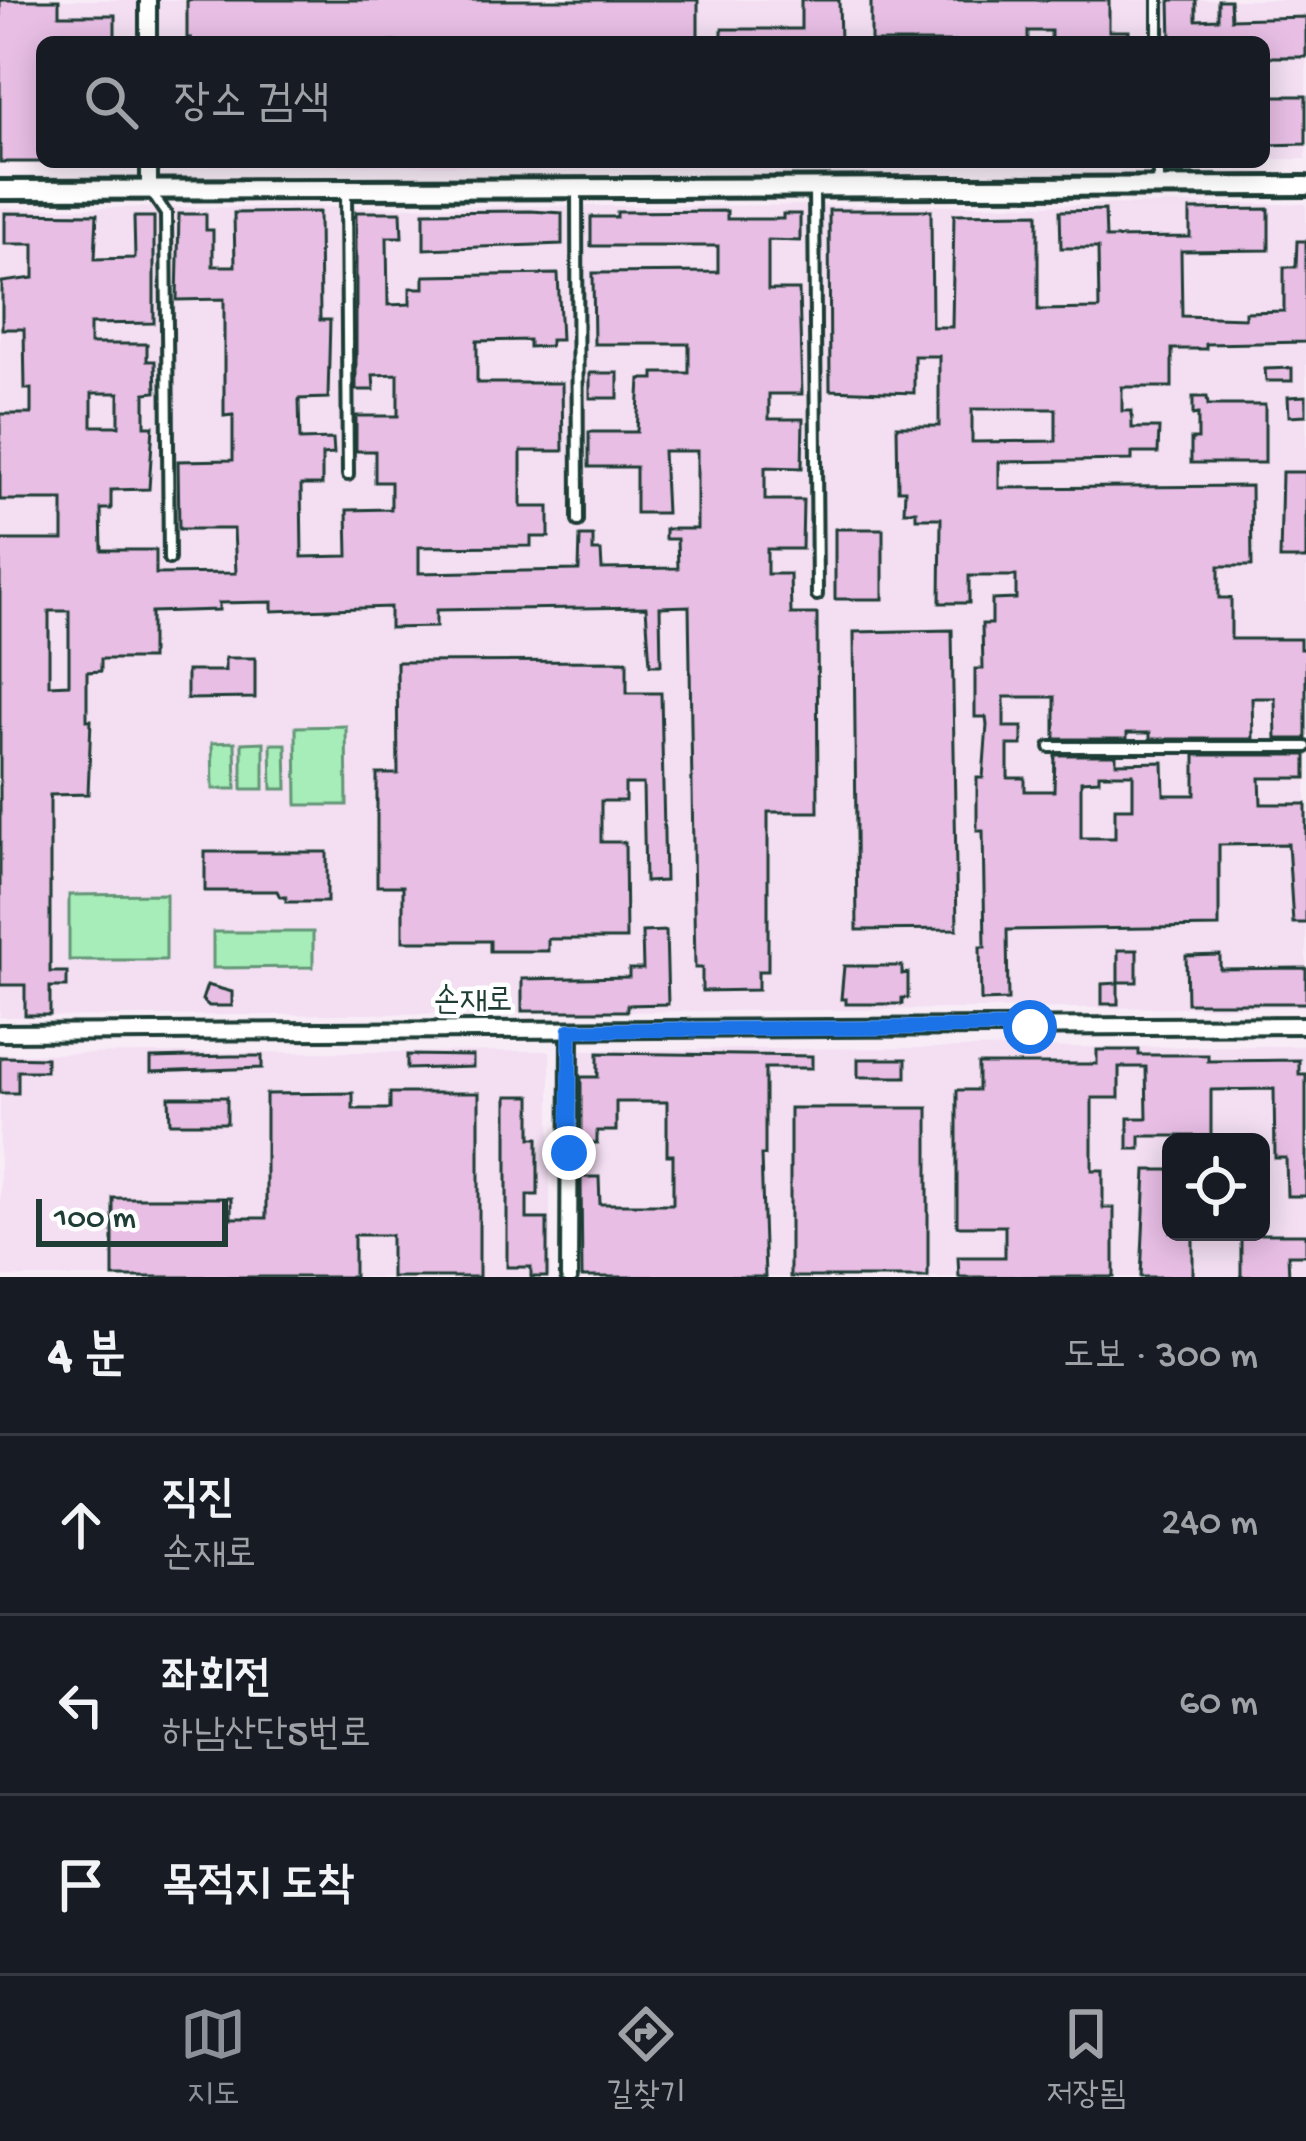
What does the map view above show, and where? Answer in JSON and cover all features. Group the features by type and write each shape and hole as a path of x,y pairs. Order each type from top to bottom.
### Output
{"street":[{"path":"148,0 148,36"},
{"path":"149,168 149,189"},
{"path":"0,190 1306,186"},
{"name":"손재로","path":"0,1033 1306,1025"},
{"path":"569,1277 570,1030"}],"lane":[{"path":"1158,0 1158,36"},
{"path":"1158,168 1158,187"},
{"path":"577,188 578,521"},
{"path":"814,188 817,595"},
{"path":"149,189 166,214 169,560"},
{"path":"346,189 348,475"},
{"path":"1050,747 1306,747"}],"shaded area":[{"path":"0,0 138,0 138,36 36,36 36,164 0,164"},
{"path":"154,0 1306,0 1306,159 1270,159 1270,36 154,36"},
{"path":"1306,204 1306,1006 0,1017 0,208"},
{"path":"1306,1046 1306,1277 579,1277 576,1050"},
{"path":"550,1051 550,1277 0,1277 0,1054"}],"green space":[{"path":"346,726 347,805 297,805 296,727"},
{"path":"235,742 236,789 213,789 212,743"},
{"path":"264,742 264,789 242,789 242,743"},
{"path":"271,744 286,744 287,789 272,789"},
{"path":"166,894 166,960 69,960 69,895"},
{"path":"213,932 313,932 313,967 213,968"}],"building":[{"path":"0,0 59,0 59,15 115,15 115,36 36,36 36,162 0,162"},
{"path":"187,0 698,0 698,36 187,36"},
{"path":"801,0 839,0 840,36 722,36 722,29 801,29"},
{"path":"871,0 1109,0 1109,31 1129,31 1129,36 1051,36 1051,31 1028,31 1028,36 871,36"},
{"path":"1170,0 1196,0 1196,20 1218,19 1218,0 1230,0 1231,19 1306,17 1306,57 1270,57 1270,36 1171,36"},
{"path":"1270,96 1306,96 1306,144 1270,145"},
{"path":"1269,209 1269,250 1181,251 1182,316 1245,318 1245,312 1284,311 1284,267 1296,267 1297,241 1306,241 1306,342 1172,349 1172,387 1122,387 1122,411 1132,411 1132,428 1159,428 1158,453 1132,453 1132,460 999,462 999,488 1251,486 1252,566 1219,566 1219,598 1231,598 1231,639 1300,639 1300,649 1306,649 1306,739 1276,739 1275,698 1252,698 1253,739 1150,739 1150,733 1127,733 1127,739 1055,739 1055,697 1004,697 1004,727 1022,727 1022,745 1008,745 1008,778 1025,778 1025,791 1054,791 1055,755 1116,755 1116,763 1163,762 1164,795 1195,795 1195,755 1306,755 1306,778 1260,778 1261,804 1306,804 1306,923 1293,923 1288,844 1219,845 1219,927 1007,930 1008,1000 981,1001 983,831 977,831 977,778 983,778 987,725 986,717 975,717 975,669 983,669 982,624 992,624 992,600 1016,599 1016,576 969,576 969,603 940,603 941,518 916,518 916,511 904,511 905,490 898,490 897,426 939,426 939,356 914,356 914,393 830,390 829,210 931,210 932,327 952,327 954,214 1038,213 1038,310 1099,309 1098,248 1061,248 1060,211 1105,210 1106,238 1190,237 1190,210","holes":["972,409 1056,409 1056,441 972,442","1099,774 1133,774 1133,808 1115,808 1115,838 1081,838 1081,781 1099,780"]},
{"path":"727,211 727,219 783,219 783,214 800,214 800,241 768,240 768,290 799,290 802,394 769,394 769,419 803,419 802,468 765,467 765,500 803,500 802,549 767,549 767,574 790,574 791,614 817,614 818,812 768,812 768,971 758,971 758,990 702,991 702,968 695,968 689,606 660,607 661,665 650,665 646,607 436,610 436,627 390,628 390,607 272,611 272,602 219,603 219,610 151,612 151,659 101,659 101,671 87,672 87,720 91,720 88,794 50,795 50,972 67,972 67,987 50,987 50,1015 25,1015 25,985 0,985 0,540 63,540 63,500 0,500 0,414 31,414 31,389 25,389 24,329 2,329 2,282 34,278 34,244 5,244 5,213 97,214 95,259 135,258 134,217 154,217 154,323 90,324 90,344 147,344 147,361 155,361 156,392 145,393 145,426 153,426 149,489 111,490 111,509 101,509 102,550 156,550 156,574 236,573 234,529 179,529 178,461 233,460 233,415 224,416 224,299 177,300 179,214 206,214 206,230 213,230 213,266 235,266 234,213 319,212 320,320 330,320 328,398 299,399 300,440 333,439 334,454 322,455 322,485 301,485 302,557 348,556 347,510 391,509 391,482 375,482 375,451 356,451 356,416 398,416 398,374 373,375 374,390 356,390 356,212 401,212 402,237 387,237 388,305 410,304 410,288 424,288 424,276 558,274 561,340 529,347 529,340 477,341 477,383 562,383 563,451 521,451 521,507 549,507 549,537 531,537 531,546 419,547 419,573 579,570 580,536 593,536 593,551 601,551 602,569 678,568 677,539 665,539 665,529 697,529 697,451 663,451 666,513 636,513 636,467 589,467 589,432 637,432 640,379 654,379 654,373 689,373 689,344 594,344 593,273 718,272 718,246 591,246 591,217 617,217 617,212","holes":["92,393 119,393 119,426 92,426","49,611 69,611 69,684 49,685"]},
{"path":"424,212 562,213 562,244 424,249"},
{"path":"1292,368 1292,381 1266,381 1265,369"},
{"path":"590,373 618,373 618,398 590,398"},
{"path":"1306,396 1306,415 1289,416 1288,397"},
{"path":"1193,397 1207,397 1208,405 1265,405 1265,463 1191,463 1191,439 1198,439"},
{"path":"1282,472 1306,472 1306,559 1280,559"},
{"path":"835,529 883,529 883,599 835,599"},
{"path":"952,630 957,929 857,930 854,632"},
{"path":"225,658 255,658 255,698 187,699 187,671 225,671"},
{"path":"627,661 627,693 661,693 665,881 645,882 643,784 625,784 625,801 601,801 601,842 625,842 626,939 548,939 548,951 490,951 490,941 403,941 403,886 377,886 377,774 398,774 397,662"},
{"path":"205,852 327,852 327,902 286,902 277,891 205,891"},
{"path":"666,931 668,1004 627,1005 627,1011 522,1011 522,979 629,977 629,969 643,969 642,932"},
{"path":"1118,950 1137,950 1137,982 1118,982"},
{"path":"1220,955 1220,969 1306,968 1306,1003 1187,1003 1186,956"},
{"path":"844,966 902,966 902,974 908,973 908,998 902,998 902,1004 846,1004 841,999"},
{"path":"1118,983 1118,1004 1102,1004 1102,984"},
{"path":"207,985 232,992 232,1006 209,1006 202,1000"},
{"path":"1097,1050 1208,1055 1208,1061 1299,1060 1299,1074 1306,1074 1306,1196 1287,1196 1286,1158 1275,1158 1274,1089 1211,1090 1211,1133 1140,1136 1140,1149 1128,1149 1128,1118 1147,1118 1146,1067 1119,1067 1119,1098 1092,1098 1092,1170 1103,1170 1103,1208 1114,1208 1114,1277 959,1277 958,1257 1005,1257 1005,1226 957,1226 957,1090 978,1090 978,1064 1097,1064"},
{"path":"598,1053 812,1056 812,1068 765,1068 765,1155 761,1155 765,1277 582,1277 581,1177 599,1177 600,1204 673,1204 667,1102 616,1102 616,1131 597,1131 597,1143 581,1143 581,1077 598,1077"},
{"path":"407,1055 473,1056 473,1067 407,1069"},
{"path":"262,1056 262,1068 151,1072 151,1058"},
{"path":"0,1057 46,1058 46,1071 18,1071 18,1093 0,1093"},
{"path":"858,1059 906,1059 906,1077 858,1077"},
{"path":"353,1093 353,1109 390,1109 390,1093 479,1093 479,1277 391,1277 391,1235 354,1235 354,1277 113,1277 113,1198 231,1198 231,1218 266,1218 266,1094"},
{"path":"507,1096 531,1096 531,1138 538,1138 538,1195 527,1195 527,1219 547,1219 547,1277 531,1277 531,1267 507,1267"},
{"path":"169,1097 227,1097 227,1123 170,1123"},
{"path":"790,1108 928,1108 928,1277 790,1277"},
{"path":"1146,1170 1162,1170 1162,1241 1193,1241 1193,1277 1141,1277"},
{"path":"1270,1234 1306,1234 1306,1255 1288,1255 1289,1277 1241,1277 1241,1241 1270,1241"}],"route":[{"path":"569,1153 570,1030 1030,1027"}]}
